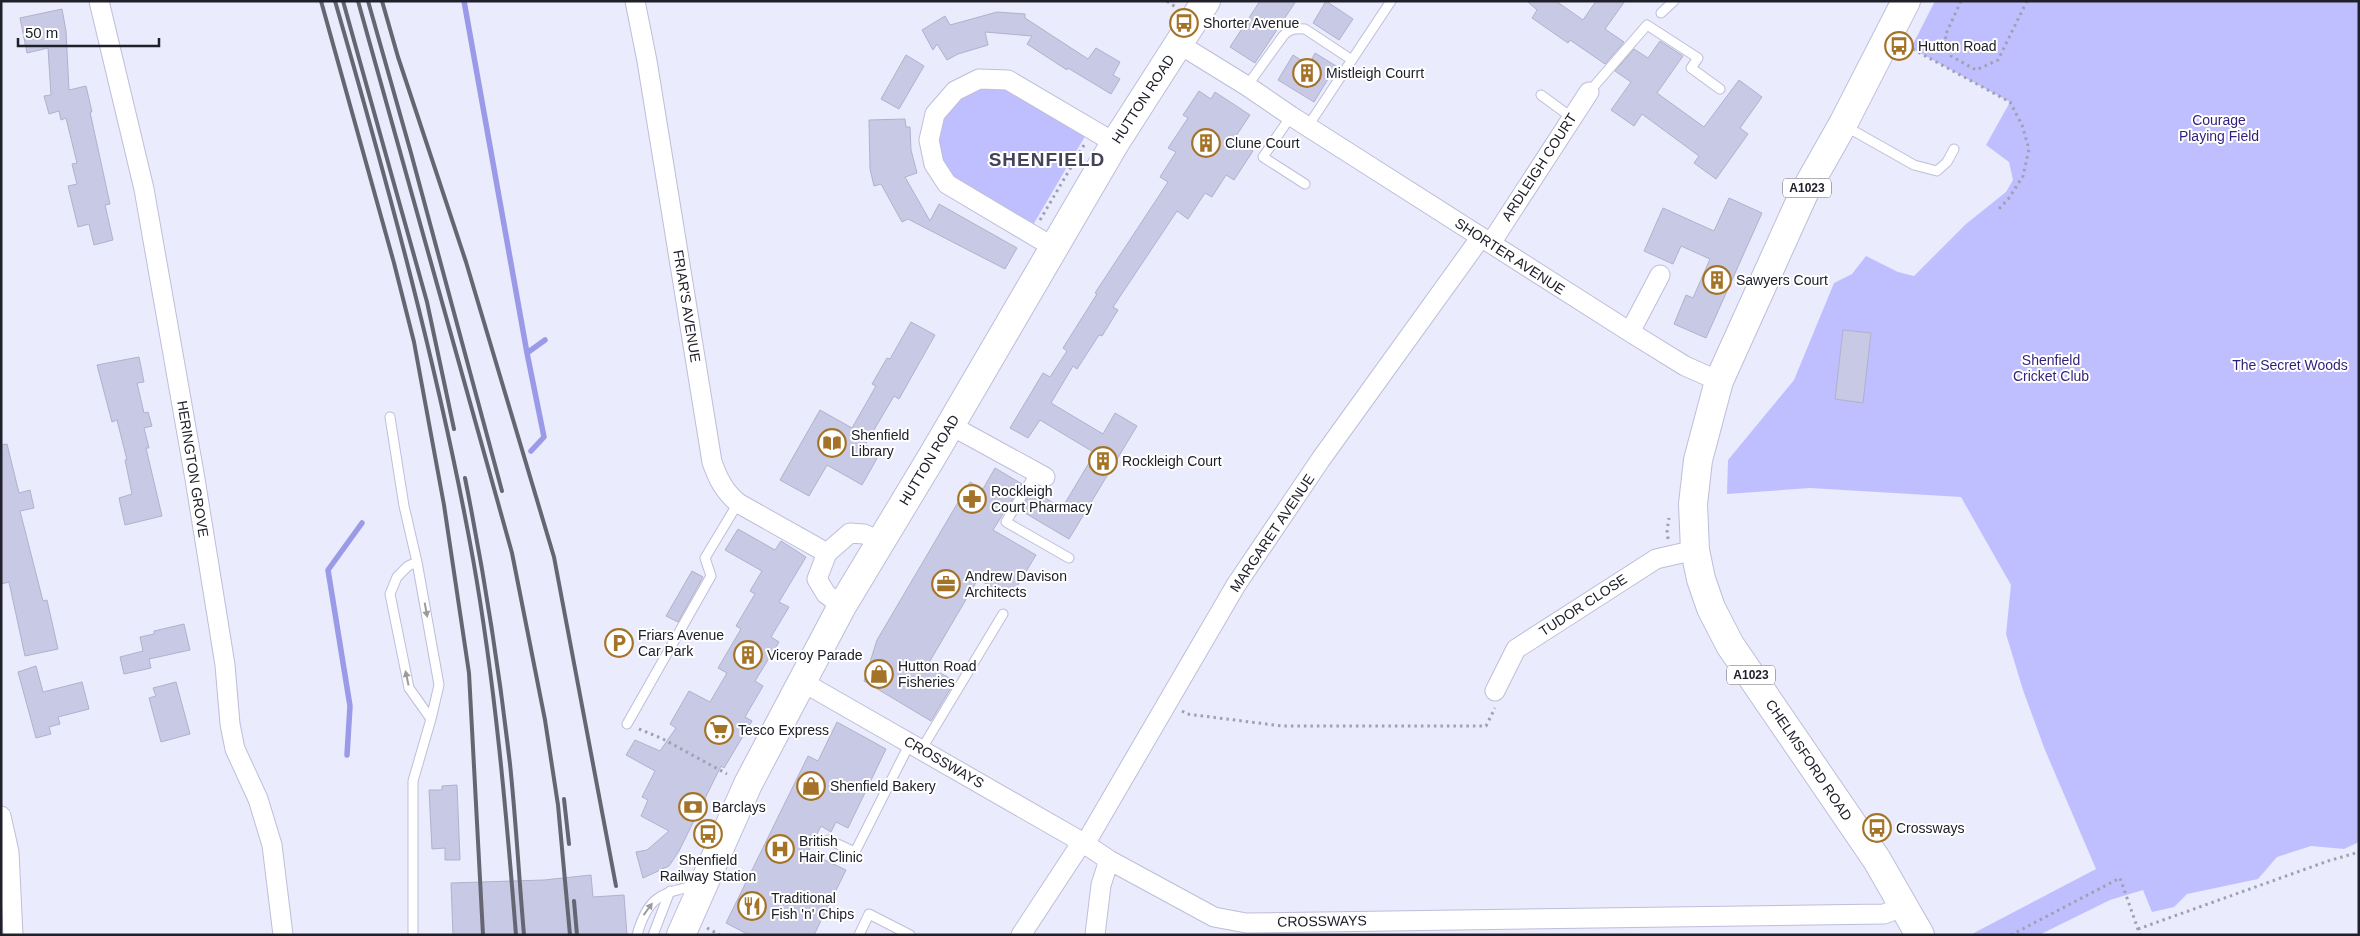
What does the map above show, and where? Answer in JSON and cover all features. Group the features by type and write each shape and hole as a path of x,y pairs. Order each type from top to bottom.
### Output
{"main road":[{"name":"HUTTON ROAD","path":"681,935 748,784 801,681 842,606 950,425 1042,240 1104,136 1178,44 1206,1"},
{"name":"CHELMSFORD ROAD","path":"1906,1 1892,32 1804,193 1718,381 1698,460 1693,504 1695,550 1701,579 1711,608 1730,645 1877,860 1920,935"}],"street":[{"name":"HERINGTON GROVE","path":"99,1 149,219 195,479 225,665 233,740 235,749 258,799 272,846 283,935"},
{"name":"FRIAR'S AVENUE","path":"635,1 644,45 712,462 717,478 727,494 738,503 826,553"},
{"name":"SHORTER AVENUE","path":"1178,44 1247,86 1290,116 1630,332 1685,366 1718,381"},
{"path":"1042,240 947,184 934,164 929,140 935,114 955,91 979,80 1008,80 1104,136"},
{"name":"ARDLEIGH COURT","path":"1486,240 1589,92"},
{"name":"MARGARET AVENUE","path":"1021,935 1084,843 1241,577 1321,459 1486,240"},
{"path":"1630,332 1660,275"},
{"path":"950,425 1041,474"},
{"path":"842,606 826,594 817,579 826,553 850,533 864,534 880,541"},
{"name":"TUDOR CLOSE","path":"1495,691 1516,649 1577,608 1656,559 1695,550"},
{"name":"CROSSWAYS","path":"801,681 1084,843 1109,860 1214,917 1246,922 1436,927 1884,914 1905,906"},
{"path":"1,816 9,852 13,935"},
{"path":"1095,935 1102,885 1109,860"}],"lane":[{"path":"1308,126 1390,1"},
{"path":"1661,13 1674,1"},
{"path":"1589,92 1647,25 1698,58 1691,68 1720,90"},
{"path":"1247,86 1287,31 1296,28 1305,29 1352,60"},
{"path":"1541,95 1571,117"},
{"path":"1290,116 1263,157 1304,184"},
{"path":"1843,124 1914,165 1937,171 1947,162 1954,149"},
{"path":"390,417 404,506 417,562 439,684 432,719 413,781 413,935"},
{"path":"1041,474 1006,522 1069,558"},
{"path":"627,724 711,576 705,558 738,503"},
{"path":"417,562 408,566 397,577 390,594 409,688 432,719"},
{"path":"829,840 855,852 915,746 1003,614"},
{"path":"636,935 646,908 657,898 670,891 702,884"},
{"path":"653,935 670,891"},
{"path":"859,935 869,914 910,935"}],"path":[{"path":"1962,1 1945,36 1951,56 1976,70 1998,60 2027,1"},
{"path":"1892,32 1909,47 2010,102 2022,125 2029,149 2023,176 2009,198 1999,209"},
{"path":"1042,240 1104,136"},
{"path":"1165,704 1187,714 1282,726 1486,726 1500,698 1495,691"},
{"path":"627,724 663,739 748,784"},
{"path":"2138,929 2328,861 2359,852"},
{"path":"2011,935 2120,878 2140,935"}],"green space":[{"path":"1935,1 2359,1 2359,842 2344,849 2311,846 2277,857 2258,879 2187,894 2174,907 2152,912 2143,890 2110,900 2039,935 1970,935 2096,869 2045,750 2023,690 2006,634 2011,585 1961,497 1810,488 1727,494 1728,460 1794,380 1834,283 1852,274 1866,256 1898,272 1914,276 1966,224 2006,192 2013,180 2009,162 1986,145 2010,102 1911,48"},
{"path":"1005,84 1087,133 1033,225 952,177 941,163 936,145 940,117 971,87"}],"building":[{"path":"1260,1 1296,1 1255,63 1230,47"},
{"path":"1326,1 1353,19 1339,40 1313,23"},
{"path":"1527,1 1556,1 1583,20 1596,1 1625,1 1605,29 1624,42 1605,64 1570,40 1568,43 1532,18 1537,10"},
{"path":"62,9 66,31 69,90 86,86 110,204 105,205 113,240 94,245 89,224 78,227 68,186 77,184 72,164 77,163 66,118 61,120 59,111 49,114 44,96 51,95 48,48 27,53 20,18"},
{"path":"997,12 1025,14 1025,18 1088,59 1096,48 1120,62 1113,75 1120,79 1111,94 1068,68 1067,70 1027,44 1032,36 985,32 988,45 958,54 947,60 937,44 933,50 922,30 945,16 950,25"},
{"path":"1660,41 1683,56 1657,93 1704,127 1739,80 1762,97 1740,128 1748,134 1716,179 1694,163 1699,156 1642,114 1634,126 1611,110 1631,82 1615,71 1634,49 1648,58"},
{"name":"Mistleigh Courrt","path":"1315,53 1336,66 1314,102 1278,80 1293,55 1309,65"},
{"path":"906,55 924,66 899,109 881,99"},
{"path":"1199,91 1211,99 1215,92 1250,115 1234,139 1253,151 1234,180 1226,175 1212,197 1205,193 1188,219 1177,211 1113,307 1118,310 1102,336 1099,335 1077,369 1073,366 1051,403 1103,434 1115,413 1137,426 1069,539 1020,510 1032,490 1062,508 1095,453 1040,420 1028,438 1010,428 1043,373 1050,377 1067,351 1063,348 1097,294 1095,293 1168,182 1160,177 1176,152 1168,148 1188,118 1183,115"},
{"path":"905,119 906,127 910,127 911,150 917,173 905,177 930,221 939,204 1017,248 1005,269 908,219 902,222 881,184 874,186 870,169 869,120"},
{"name":"Sawyers Court","path":"1729,198 1762,213 1706,338 1674,324 1686,295 1693,298 1710,259 1681,246 1673,264 1644,251 1663,208 1714,231"},
{"path":"911,322 935,335 899,399 894,396 865,445 880,453 862,485 827,465 809,496 780,480 820,410 852,428 876,386 872,384 887,358 890,359"},
{"path":"1843,330 1871,333 1863,403 1835,399"},
{"path":"139,357 144,382 137,383 144,413 148,412 152,426 144,428 149,448 146,448 162,516 125,525 119,498 132,494 125,460 127,460 117,420 112,422 97,365"},
{"path":"7,444 19,493 30,490 34,508 20,511 43,601 47,600 58,649 25,656 9,582 1,584 1,445"},
{"path":"995,468 1022,484 993,530 1036,555 1010,598 978,579 927,666 955,681 931,721 864,681 877,640 970,482 983,489"},
{"path":"738,529 775,550 781,541 806,557 779,602 789,607 771,637 779,642 755,681 763,686 745,717 752,721 724,768 721,766 679,851 669,866 643,878 636,852 647,850 669,831 641,816 648,800 642,797 655,771 626,755 635,740 660,751 676,728 670,724 689,691 710,702 727,673 718,668 741,629 736,626 755,594 750,591 762,571 725,550"},
{"path":"692,571 703,577 678,622 666,616"},
{"path":"184,624 190,650 149,659 151,668 124,674 120,657 143,651 140,637 154,634 154,631"},
{"path":"36,666 43,692 82,682 89,709 58,717 60,724 49,727 51,734 36,738 18,672"},
{"path":"176,682 190,734 161,742 149,698 156,696 153,688"},
{"path":"837,722 886,749 848,828 836,822 831,832 821,826 808,852 846,870 814,935 749,935 726,923 808,756 818,761"},
{"path":"457,785 460,860 445,860 445,848 432,849 429,790 442,790 442,786"},
{"path":"591,875 593,897 624,895 627,935 453,935 451,883 544,880"}],"waterway":[{"path":"464,1 527,353"},
{"path":"531,451 544,437 527,353 545,340"},
{"path":"347,755 350,706 328,570 362,523"}],"railway":[{"path":"321,1 414,342 444,505 469,673 483,935"},
{"path":"335,1 411,278 445,418 473,559 494,699 516,935"},
{"path":"343,1 427,302 454,429"},
{"path":"358,1 512,553 545,720 558,805 570,935"},
{"path":"368,1 502,491"},
{"path":"382,1 398,57 466,262 554,557 616,886"},
{"path":"465,478 490,621 506,728 524,935"},
{"path":"564,799 569,844"},
{"path":"574,901 577,935"}],"place":[{"name":"Shorter Avenue","path":"1184,23"},
{"name":"Hutton Road","path":"1899,46"},
{"name":"Mistleigh Courrt","path":"1307,73"},
{"name":"Clune Court","path":"1206,143"},
{"name":"Sawyers Court","path":"1717,280"},
{"name":"Shenfield Library","path":"832,443"},
{"name":"Rockleigh Court","path":"1103,461"},
{"name":"Rockleigh Court Pharmacy","path":"972,499"},
{"name":"Andrew Davison Architects","path":"946,584"},
{"name":"Friars Avenue Car Park","path":"619,643"},
{"name":"Viceroy Parade","path":"748,655"},
{"name":"Hutton Road Fisheries","path":"879,674"},
{"name":"Tesco Express","path":"719,730"},
{"name":"Shenfield Bakery","path":"811,786"},
{"name":"Barclays","path":"693,807"},
{"name":"Crossways","path":"1877,828"},
{"name":"Shenfield Railway Station","path":"708,834"},
{"name":"British Hair Clinic","path":"780,849"},
{"name":"Traditional Fish 'n' Chips","path":"752,906"}],"district":[{"name":"SHENFIELD","path":"1047,159"}],"park label":[{"name":"Courage Playing Field","path":"2219,128"},
{"name":"The Secret Woods","path":"2290,365"},
{"name":"Shenfield Cricket Club","path":"2051,368"}]}
